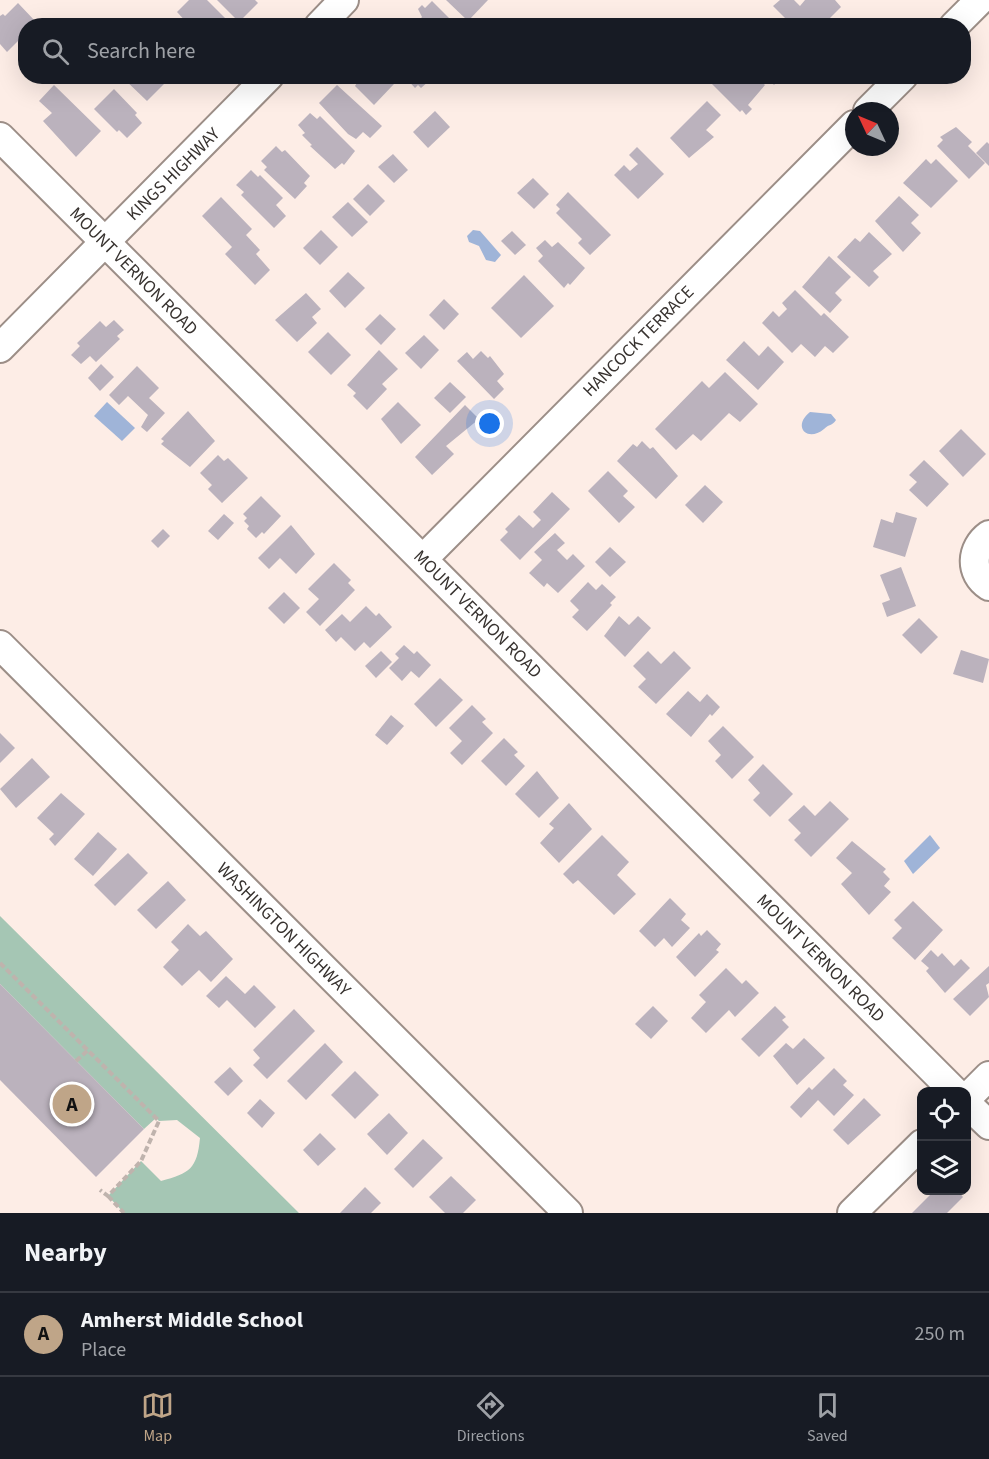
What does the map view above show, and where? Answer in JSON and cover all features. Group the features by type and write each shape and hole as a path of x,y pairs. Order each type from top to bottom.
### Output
{"street":[{"path":"327,18 344,0"},
{"path":"962,18 980,0"},
{"name":"KINGS HIGHWAY","path":"0,348 261,84"},
{"path":"877,102 895,84"},
{"name":"HANCOCK TERRACE","path":"423,559 845,134"},
{"name":"MOUNT VERNON ROAD","path":"0,137 950,1087"},
{"path":"989,536 980,542 974,560 979,577 989,586"},
{"name":"WASHINGTON HIGHWAY","path":"0,645 568,1213"},
{"path":"971,1096 989,1076"},
{"path":"971,1106 989,1125"},
{"path":"852,1213 917,1148"}],"path":[{"path":"0,963 159,1121 141,1161 108,1196"},
{"path":"76,1061 88,1050"},
{"path":"100,1190 124,1213"}],"green space":[{"path":"0,916 299,1213 124,1213 108,1196 141,1161 161,1181 179,1175 194,1163 200,1138 177,1120 159,1121 156,1118 144,1129 0,984"}],"water":[{"path":"473,230 480,231 501,255 495,262 486,260 479,246 469,242 467,236"},
{"path":"107,402 135,428 122,441 94,416"},
{"path":"810,412 831,414 836,420 818,433 807,433 802,423"},
{"path":"930,835 940,848 913,874 904,861"}],"building":[{"path":"189,0 207,0 225,18 183,18 177,12"},
{"path":"217,0 255,0 258,3 243,18 235,18"},
{"path":"446,0 488,0 471,18 465,18"},
{"path":"780,0 794,0 800,6 805,0 835,0 841,7 830,18 785,18 773,6"},
{"path":"432,1 449,18 421,18 418,9 422,5 425,8"},
{"path":"18,3 32,18 18,18 18,41 7,52 0,44 0,16 3,14 5,16"},
{"path":"129,84 164,84 147,101"},
{"path":"356,84 394,84 374,105 355,86"},
{"path":"411,84 426,84 421,88 418,85 415,88"},
{"path":"712,84 765,85 748,105 752,109 746,115 742,110 740,112"},
{"path":"54,85 101,131 76,157 43,121 52,113 39,101"},
{"path":"337,85 382,126 370,138 363,132 356,139 348,134 319,103"},
{"path":"114,89 137,113 135,115 142,123 127,138 119,130 117,132 94,109"},
{"path":"707,101 721,115 706,130 714,137 689,158 670,138"},
{"path":"435,111 450,127 428,148 413,132"},
{"path":"310,113 317,119 320,116 355,151 344,165 342,163 335,169 310,146 312,145 302,135 305,133 298,125"},
{"path":"956,127 972,142 968,146 985,163 969,179 937,146 943,140 940,137"},
{"path":"987,142 989,144 989,166 976,153"},
{"path":"276,146 282,152 285,150 310,176 304,183 307,186 295,199 264,170 267,167 261,161"},
{"path":"637,147 664,174 638,199 614,175 624,165 630,171 638,164 629,155"},
{"path":"393,154 408,170 394,183 378,167"},
{"path":"926,159 931,164 936,159 958,181 931,208 903,183"},
{"path":"251,170 258,177 260,175 283,198 276,205 286,216 274,228 241,195 244,192 236,185"},
{"path":"533,178 549,194 534,209 517,193"},
{"path":"368,184 385,201 370,216 353,199"},
{"path":"568,192 611,235 590,255 578,243 582,239 556,213 560,209 556,205"},
{"path":"899,196 919,215 911,223 921,233 903,252 875,221"},
{"path":"221,197 252,229 246,235 260,250 256,254 270,270 255,285 225,254 232,247 202,216"},
{"path":"348,202 368,222 352,237 332,217"},
{"path":"321,230 338,247 320,265 303,248"},
{"path":"512,231 526,245 515,255 501,241"},
{"path":"869,232 892,254 873,271 879,277 869,287 837,257 855,238 860,242"},
{"path":"545,240 552,247 558,242 585,268 570,285 568,283 564,288 538,261 543,256 536,248"},
{"path":"829,256 851,277 835,293 842,300 830,313 802,287"},
{"path":"348,272 365,288 345,308 329,291"},
{"path":"524,275 554,306 521,338 491,308"},
{"path":"795,290 821,316 824,313 849,337 833,353 825,346 815,357 801,344 792,353 762,323 773,311 779,317 787,309 782,303"},
{"path":"306,293 321,309 312,317 317,323 297,342 275,320"},
{"path":"444,299 459,314 444,330 429,315"},
{"path":"380,314 396,329 381,345 365,329"},
{"path":"114,320 124,330 117,336 120,339 96,362 90,356 81,364 71,355 80,346 77,343 100,321 106,327"},
{"path":"328,332 351,355 331,375 308,352"},
{"path":"424,335 439,350 421,369 405,353"},
{"path":"744,341 759,356 768,346 784,362 758,390 726,360"},
{"path":"379,350 398,369 382,384 387,389 367,410 353,396 356,393 347,385"},
{"path":"481,351 488,358 490,356 504,374 497,381 504,389 494,399 457,361 467,352 473,359"},
{"path":"101,364 114,377 100,391 88,378"},
{"path":"137,366 159,388 149,398 165,413 147,432 141,427 148,415 128,396 119,405 109,395"},
{"path":"725,372 758,404 740,422 729,413 701,441 693,434 676,450 655,429 702,381 709,388"},
{"path":"450,382 466,397 450,413 434,398"},
{"path":"398,402 421,425 401,444 381,419"},
{"path":"465,405 479,419 446,446 454,454 432,475 415,457"},
{"path":"188,411 215,441 190,467 161,444 164,441 161,439"},
{"path":"961,429 986,454 963,477 939,451"},
{"path":"642,441 650,449 653,447 678,476 656,499 617,461 633,444 637,447"},
{"path":"218,455 224,461 228,458 248,478 222,503 208,489 212,485 200,473"},
{"path":"924,460 949,484 927,507 909,490 917,482 909,475"},
{"path":"608,471 628,491 623,496 635,507 619,523 588,491"},
{"path":"705,485 723,502 703,523 685,505"},
{"path":"552,492 570,509 520,560 500,540 508,532 505,529 519,515 533,528 541,520 533,512"},
{"path":"261,496 281,516 264,534 262,532 256,538 247,529 249,526 244,521 247,518 243,514"},
{"path":"896,512 917,518 905,557 873,547 881,519 893,523"},
{"path":"224,514 234,523 218,540 208,531"},
{"path":"291,525 315,554 296,574 280,558 269,569 258,558"},
{"path":"163,529 170,536 158,548 151,541"},
{"path":"555,533 565,543 557,550 567,560 573,554 585,566 558,593 547,583 544,587 529,573 542,560 534,552"},
{"path":"610,547 626,562 610,577 595,562"},
{"path":"334,563 351,580 348,583 355,590 320,626 306,612 319,599 308,589"},
{"path":"901,567 916,606 887,617 882,603 890,600 880,575"},
{"path":"588,582 596,590 602,584 616,597 610,603 612,605 587,631 572,617 579,610 570,601"},
{"path":"284,592 300,608 284,624 268,608"},
{"path":"366,606 376,616 379,613 392,627 370,648 364,642 355,651 341,637 336,642 325,630 342,614 350,622"},
{"path":"619,616 629,625 638,616 651,628 625,657 604,636"},
{"path":"919,618 938,637 921,654 902,635"},
{"path":"404,645 414,654 417,651 431,665 419,678 411,671 402,681 389,668 399,658 395,654"},
{"path":"961,650 989,659 983,683 953,674"},
{"path":"381,651 392,662 376,678 365,666"},
{"path":"648,651 661,664 674,651 691,668 656,704 638,687 646,679 633,666"},
{"path":"440,678 463,700 436,727 414,704"},
{"path":"688,691 700,702 707,694 720,707 712,716 710,714 691,737 666,714"},
{"path":"472,705 486,719 482,722 493,733 462,765 450,753 462,741 449,728"},
{"path":"391,715 404,726 387,745 375,735"},
{"path":"723,726 754,757 732,779 715,761 721,755 708,741"},
{"path":"0,733 15,748 0,763"},
{"path":"504,738 518,752 514,755 525,766 506,786 481,761"},
{"path":"32,758 50,777 16,808 0,789"},
{"path":"763,764 793,794 770,817 753,800 760,793 748,780"},
{"path":"537,771 559,798 539,818 515,794"},
{"path":"61,793 85,814 55,846 49,839 54,834 37,818"},
{"path":"830,801 849,819 811,857 794,840 801,833 788,820 804,805 815,816"},
{"path":"569,803 592,829 559,863 540,843 554,828 549,824"},
{"path":"98,832 117,849 93,876 74,859"},
{"path":"602,835 629,862 617,875 636,894 614,915 578,880 573,884 563,874"},
{"path":"852,841 886,869 883,872 890,879 884,886 891,892 869,915 841,884 852,873 836,858"},
{"path":"128,853 148,873 115,906 94,885"},
{"path":"168,881 186,900 156,929 137,910"},
{"path":"670,898 686,914 681,920 690,928 672,947 664,938 655,947 639,931"},
{"path":"913,901 943,930 915,960 892,938 902,928 894,920"},
{"path":"188,924 200,936 206,931 233,959 211,982 199,970 182,986 163,967 179,950 171,942"},
{"path":"707,930 721,944 716,950 719,952 695,977 676,957 699,933 701,936"},
{"path":"931,950 938,957 942,953 954,966 961,959 970,968 945,993 926,971 929,968 921,961"},
{"path":"989,966 989,983 986,985 989,997 970,1016 953,999"},
{"path":"726,968 742,984 746,980 759,993 735,1017 729,1010 706,1033 691,1018 706,1002 699,995"},
{"path":"226,976 245,994 254,985 276,1007 255,1028 227,1000 219,1008 206,996"},
{"path":"0,984 144,1129 96,1177 0,1080"},
{"path":"653,1006 668,1021 651,1039 635,1024"},
{"path":"775,1006 786,1017 782,1020 789,1027 759,1057 741,1039"},
{"path":"294,1009 315,1031 267,1079 253,1065 260,1058 253,1050"},
{"path":"804,1038 825,1058 797,1085 773,1056 786,1043 793,1049"},
{"path":"325,1043 343,1062 306,1100 287,1081"},
{"path":"230,1067 243,1081 228,1096 214,1082"},
{"path":"834,1068 847,1081 843,1085 854,1095 834,1116 818,1100 801,1118 790,1107 809,1087 812,1090"},
{"path":"355,1071 379,1095 355,1119 331,1095"},
{"path":"864,1098 881,1115 848,1145 833,1130"},
{"path":"260,1099 275,1113 262,1128 247,1113"},
{"path":"389,1113 408,1133 387,1155 367,1134"},
{"path":"320,1133 336,1149 318,1166 303,1150"},
{"path":"423,1139 443,1158 413,1188 394,1169"},
{"path":"451,1176 476,1200 463,1213 445,1213 429,1197"},
{"path":"365,1187 381,1203 371,1213 340,1213"},
{"path":"930,1195 961,1195 963,1197 947,1213 912,1213"}],"place":[{"name":"Amherst Middle School","path":"72,1104"}]}
